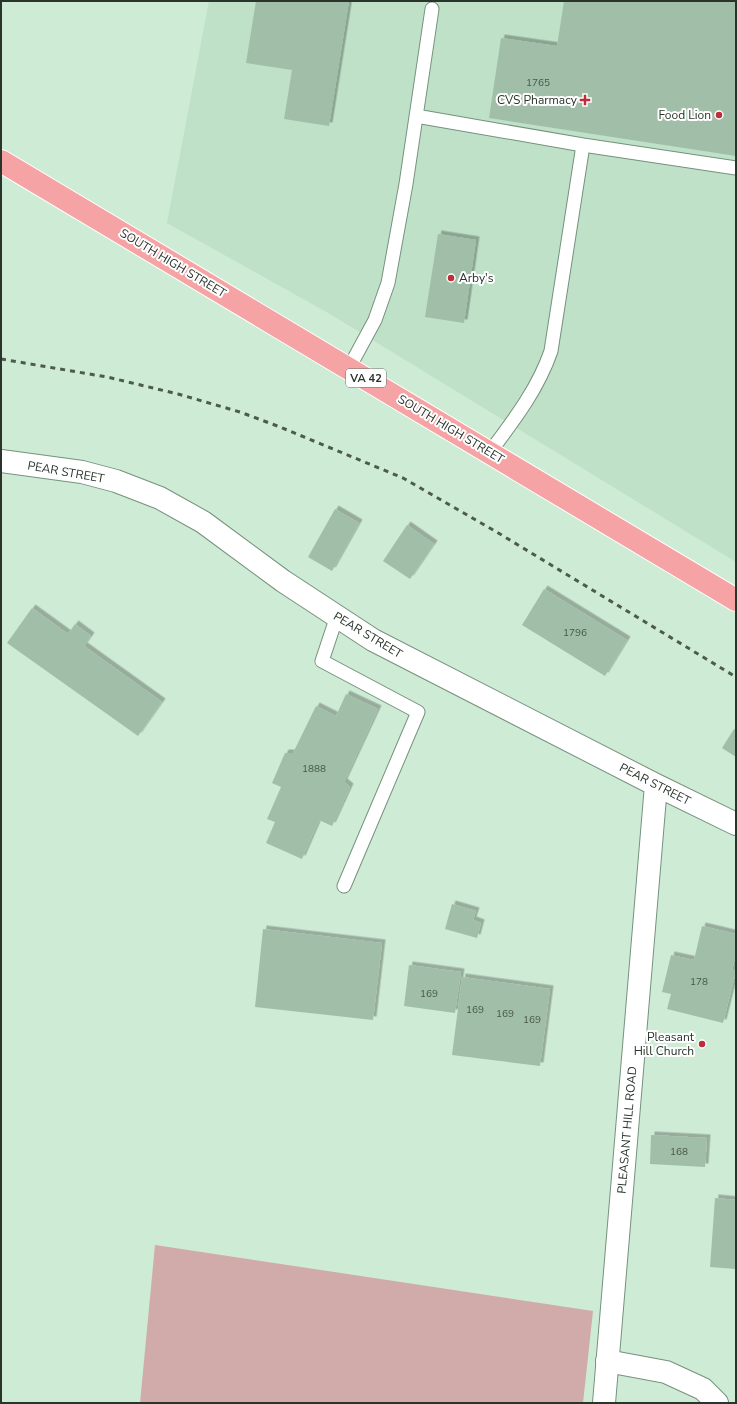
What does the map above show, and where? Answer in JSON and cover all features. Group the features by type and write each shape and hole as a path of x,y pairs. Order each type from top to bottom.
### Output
{"main road":[{"name":"SOUTH HIGH STREET","path":"1,160 490,452 734,594"}],"street":[{"name":"PEAR STREET","path":"1,461 82,472 116,481 160,498 204,522 283,581 373,640 656,785 736,824"},
{"name":"PLEASANT HILL ROAD","path":"604,1403 656,785"},
{"path":"607,1361 666,1372 703,1389 717,1403"}],"lane":[{"path":"349,368 375,320 388,283 406,184 432,9"},
{"path":"416,116 583,145 736,168"},
{"path":"490,452 514,420 538,383 551,351 583,145"},
{"path":"337,616 322,661 418,712 344,886"}],"shaded area":[{"path":"209,1 736,1 736,562 330,314 167,223"},
{"path":"155,1245 593,1311 583,1403 140,1403"}],"building":[{"path":"256,1 349,1 329,126 284,119 292,70 246,63"},
{"path":"564,1 736,1 736,156 489,118 501,38 557,46"},
{"name":"Arby's","path":"438,234 476,240 464,323 425,317"},
{"path":"335,509 359,523 332,571 308,557"},
{"path":"407,525 434,544 410,579 383,561"},
{"path":"544,589 627,640 605,676 522,625"},
{"path":"32,608 68,634 75,624 91,636 84,646 162,702 138,736 7,643"},
{"path":"346,694 378,709 344,782 350,787 332,826 319,820 302,859 266,843 275,822 267,819 281,787 272,783 285,753 293,753 316,706 336,716"},
{"path":"734,729 736,730 736,757 722,748"},
{"path":"452,904 476,911 473,920 481,923 477,938 445,929"},
{"path":"702,926 736,934 736,954 732,970 736,971 723,1023 667,1009 671,994 662,992 671,955 694,960"},
{"path":"263,929 382,943 373,1020 255,1007"},
{"path":"409,965 461,972 455,1013 404,1006"},
{"path":"462,977 550,989 540,1066 452,1055"},
{"path":"651,1135 707,1138 705,1167 650,1164"},
{"path":"715,1198 736,1200 736,1269 710,1267"}],"railway":[{"path":"1,359 107,377 178,394 240,412 403,478 495,531 736,677"}],"place":[{"name":"CVS Pharmacy","path":"585,100"},
{"name":"Food Lion","path":"719,115"},
{"name":"Arby's","path":"451,278"},
{"name":"Pleasant Hill Church","path":"702,1044"}]}
